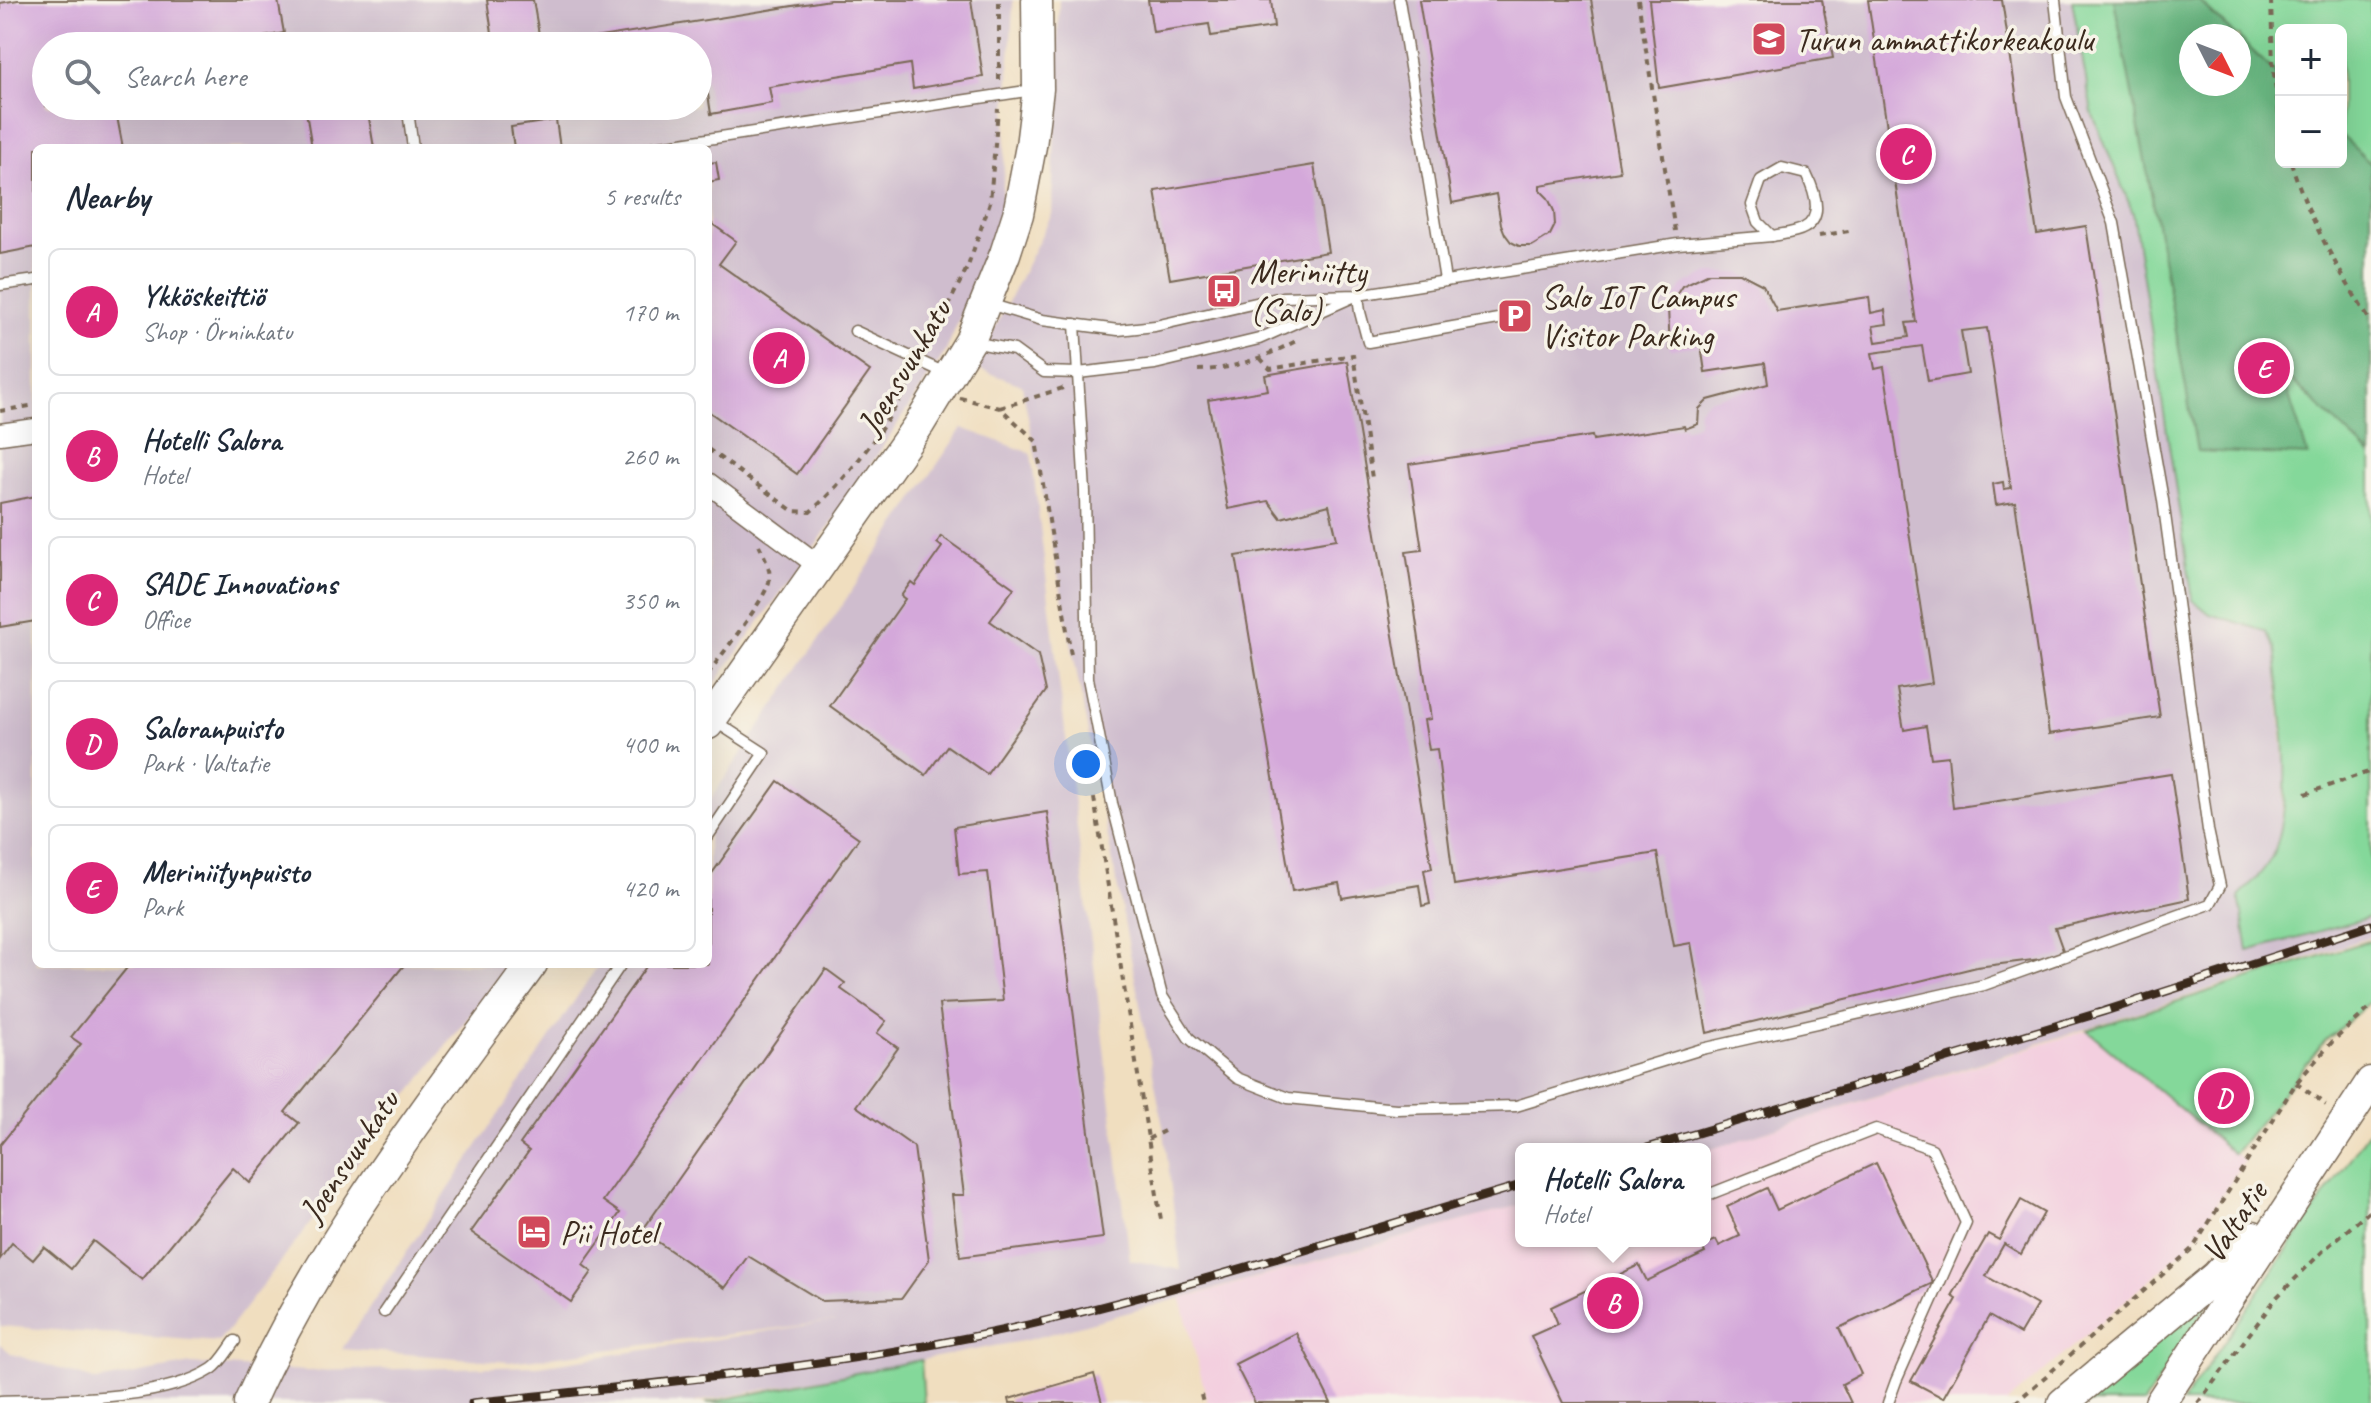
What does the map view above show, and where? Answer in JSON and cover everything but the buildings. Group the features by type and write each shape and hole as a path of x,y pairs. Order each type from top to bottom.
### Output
{"street":[{"name":"Joensuunkatu","path":"712,719 945,384 970,341 1018,214 1038,89 1037,0"},
{"path":"0,434 32,430"},
{"path":"712,486 819,566"},
{"name":"Joensuunkatu","path":"249,1403 313,1277 377,1177 529,968"},
{"name":"Valtatie","path":"2160,1403 2371,1082"},
{"path":"2063,1403 2216,1276 2314,1170"}],"lane":[{"path":"1399,0 1445,280"},
{"path":"1075,324 1085,492 1088,678 1112,803 1162,996 1189,1038 1237,1078 1288,1098 1334,1103 1396,1109 1516,1106 1702,1049 1984,985 2210,904 2220,886 2208,830 2163,500 2114,223 2066,97 2055,0"},
{"path":"674,144 1038,89"},
{"path":"409,120 412,144"},
{"path":"986,303 1042,320 1118,330 1155,326 1282,297 1358,295 1678,244 1772,236 1805,228 1816,216 1816,194 1806,174 1782,168 1761,180 1752,205 1758,222 1772,236"},
{"path":"0,285 32,281"},
{"path":"970,341 1014,350 1044,372 1078,373 1155,364 1259,339 1358,295"},
{"path":"1358,295 1368,342 1515,316"},
{"path":"855,331 921,361 945,384"},
{"path":"712,723 764,753 712,830"},
{"path":"384,1312 618,968"},
{"path":"1711,1194 1876,1129 1932,1149 1966,1223 1888,1403"},
{"path":"0,1401 102,1397 186,1383 215,1368 235,1341"}],"path":[{"path":"712,452 793,511 810,512 843,478 907,387 968,266 990,202 999,93 999,0"},
{"path":"1638,0 1678,244"},
{"path":"2271,0 2277,96"},
{"path":"2293,168 2301,194 2351,291 2371,322"},
{"path":"1818,236 1849,231"},
{"path":"1214,370 1260,358 1306,335"},
{"path":"1260,358 1270,369 1353,355 1372,478"},
{"path":"907,387 945,384 1000,408 1036,441 1072,657"},
{"path":"0,411 32,406"},
{"path":"712,668 758,603 769,580 767,561 759,545 745,530 753,516"},
{"path":"2305,794 2371,771"},
{"path":"1094,797 1161,1220"},
{"path":"2015,1403 2193,1248 2296,1083 2333,1041 2371,1007"},
{"path":"2296,1083 2333,1110"},
{"path":"1148,1139 1164,1131"},
{"path":"2198,1403 2277,1297 2325,1249 2371,1210"},
{"path":"1201,1395 1203,1403"}],"shaded area":[{"path":"0,0 1013,0 1001,218 946,351 838,514 712,687 712,144 32,144 32,968 506,968 219,1342 0,1326"},
{"path":"1059,0 2072,0 2092,113 2133,213 2210,614 2265,631 2275,648 2285,774 2280,834 2269,862 2240,896 2248,951 2371,917 2371,937 1711,1149 1711,1143 1515,1143 1515,1207 1027,1340 692,1403 0,1403 0,1344 12,1354 97,1381 191,1364 307,1371 539,1366 836,1321 510,1362 342,1349 596,968 712,968 712,797 962,428 1031,453 1130,1260 1181,1270 1164,1131 1022,385 975,368 1052,214"},
{"path":"2087,1030 2244,1161 2190,1245 2007,1403 1208,1403 1181,1299 1515,1207 1515,1247 1711,1247 1711,1149"}],"green space":[{"path":"2072,0 2371,0 2371,917 2248,951 2239,896 2268,863 2283,818 2285,759 2275,648 2265,631 2210,614 2193,600 2133,213 2092,113"},
{"path":"2114,0 2198,0 2223,24 2179,24 2179,96 2251,96 2251,49 2275,72 2275,168 2347,168 2347,141 2371,164 2371,456 2281,370 2308,456 2197,451"},
{"path":"2371,940 2371,1001 2325,1041 2234,1154 2087,1030"},
{"path":"2371,1128 2371,1403 2182,1403"},
{"path":"2207,1297 2211,1300 2144,1403 2081,1403"},
{"path":"921,1360 924,1403 706,1403"}],"railway":[{"path":"1664,1143 2102,1012 2371,925"},
{"path":"472,1403 766,1370 985,1334 1174,1288 1515,1187"}],"place":[{"name":"Turun ammattikorkeakoulu","path":"1769,39"},
{"name":"SADE Innovations","path":"1906,154"},
{"name":"Meriniitty (Salo)","path":"1224,291"},
{"name":"Salo IoT Campus Visitor Parking","path":"1515,316"},
{"name":"Ykköskeittiö","path":"779,358"},
{"name":"Meriniitynpuisto","path":"2264,368"},
{"name":"Saloranpuisto","path":"2224,1098"},
{"name":"Pii Hotel","path":"534,1232"},
{"name":"Hotelli Salora","path":"1613,1303"}]}
